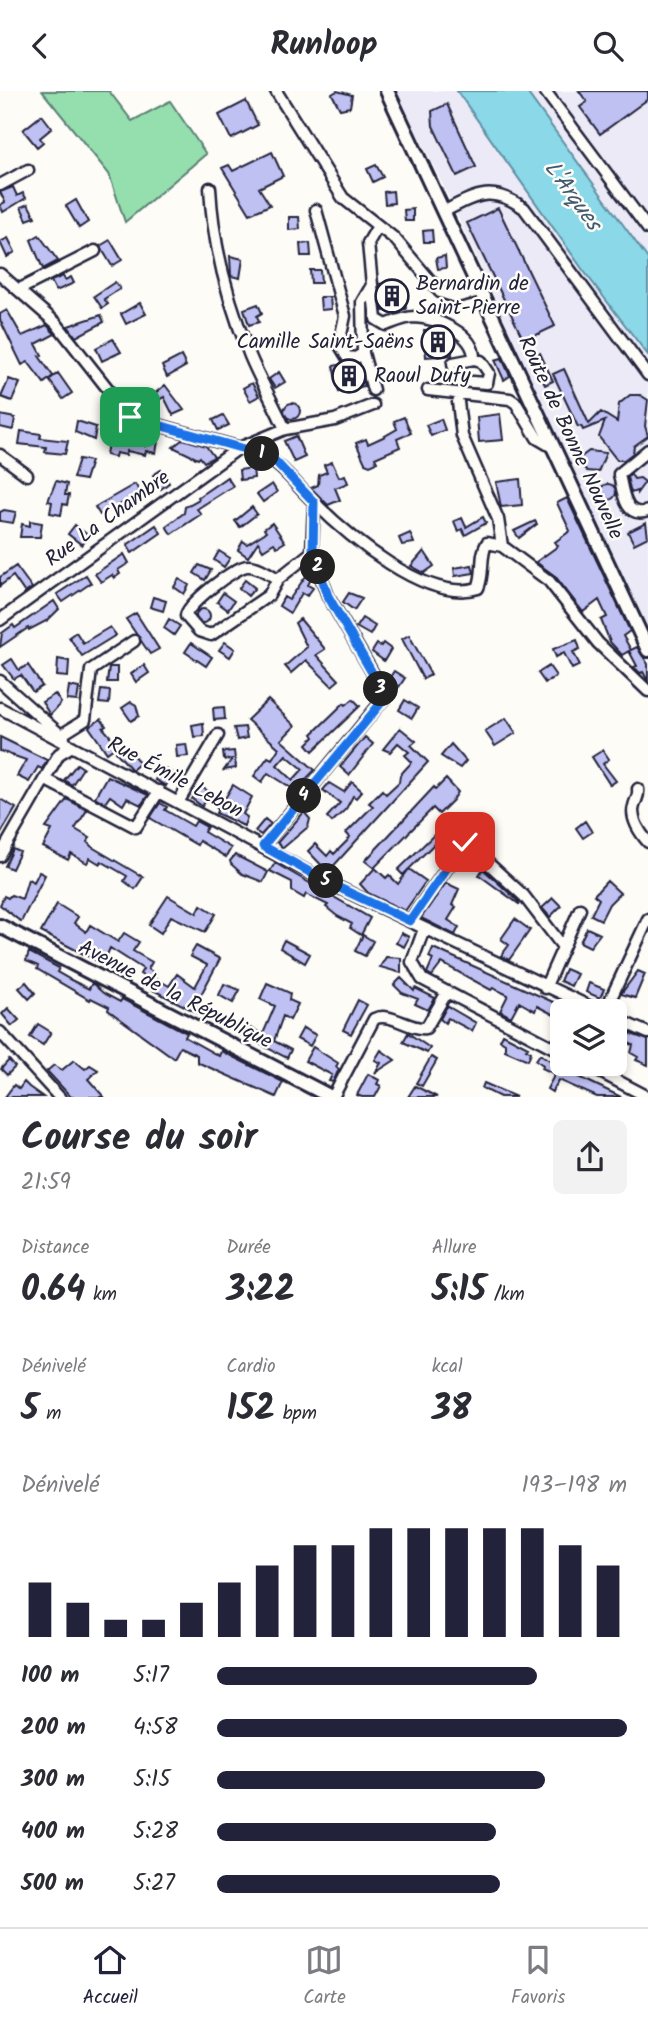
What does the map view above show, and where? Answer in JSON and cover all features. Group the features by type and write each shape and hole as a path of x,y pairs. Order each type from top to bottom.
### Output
{"main road":[{"name":"Route de Bonne Nouvelle","path":"387,91 648,650"},
{"name":"Avenue de la République","path":"0,926 333,1097"}],"street":[{"path":"276,91 343,198 402,247 440,292 456,297 480,291"},
{"path":"545,91 648,229"},
{"path":"0,185 28,170"},
{"path":"210,188 212,226 219,262 238,324 285,429"},
{"path":"443,212 475,197 497,193 524,208 648,375"},
{"path":"316,210 345,316 339,344 347,357 356,358 363,353"},
{"path":"378,226 368,243 376,319 386,324 414,317 458,330 474,353 474,359"},
{"path":"20,289 95,251"},
{"path":"0,274 20,289 73,343 130,417 262,454 276,462 314,502 371,549 429,585 450,591 478,588 482,579 483,554 487,543 502,546 549,581 598,643 648,691"},
{"path":"372,285 362,302 363,353 373,390"},
{"path":"428,390 510,399 516,403 537,438 554,449"},
{"path":"458,402 462,436 498,519 502,546"},
{"name":"Rue La Chambre","path":"0,621 239,448 285,429 335,420 373,405"},
{"path":"648,450 619,474 625,502 630,510 640,513 648,511"},
{"path":"0,455 27,475"},
{"path":"263,846 386,697 336,612 313,552 314,502"},
{"path":"278,579 260,568 240,567 190,604 186,616 199,631 211,635 269,595 278,579 313,552"},
{"path":"61,735 85,720 90,670 134,641"},
{"path":"0,681 72,746 59,754 0,856"},
{"name":"Rue Émile Lebon","path":"0,708 331,884 570,999"},
{"path":"179,801 218,736"},
{"path":"46,780 136,827 159,791"},
{"path":"638,789 639,796 633,807 634,821 648,842"},
{"path":"410,921 465,842 524,896 563,947"},
{"path":"544,988 580,909"},
{"path":"611,999 646,926"},
{"path":"424,929 413,953 415,971 422,979 550,1046"},
{"path":"333,1097 374,1019 383,1016 418,1028 426,1028 447,992"},
{"path":"627,1024 648,1033"},
{"path":"0,1032 60,1097"},
{"path":"608,1076 648,1097"}],"shaded area":[{"path":"396,91 457,91 583,270 648,355 648,635 445,189"},
{"path":"526,91 648,91 648,259"}],"green space":[{"path":"42,91 109,91 132,121 170,101 206,154 125,222 109,174"}],"water":[{"name":"L'Arques","path":"457,91 526,91 648,259 648,355 583,270"}],"building":[{"path":"337,91 352,95 350,107 340,109 332,94"},
{"path":"579,91 648,91 648,99 600,134 580,107 587,102"},
{"path":"246,101 258,125 231,139 219,115"},
{"path":"447,104 476,167 457,176 433,126 432,111"},
{"path":"42,115 52,128 40,138 43,142 37,147 23,130"},
{"path":"272,152 283,176 259,188 270,205 250,214 222,168 229,165 233,171"},
{"path":"376,165 383,177 373,182 367,169"},
{"path":"13,187 17,196 23,193 26,198 3,212 0,205 5,202 0,192"},
{"path":"393,191 394,203 385,204 384,192"},
{"path":"76,200 88,222 79,228 66,206"},
{"path":"28,204 35,217 27,220 21,207"},
{"path":"498,208 555,326 524,341 467,223"},
{"path":"413,209 413,221 405,221 404,210"},
{"path":"289,217 299,217 300,229 289,230"},
{"path":"432,230 433,242 424,242 423,231"},
{"path":"39,235 58,261 43,269 31,240"},
{"path":"8,238 15,252 7,257 0,242"},
{"path":"110,240 122,260 112,266 100,246"},
{"path":"310,243 311,256 301,256 300,244"},
{"path":"230,256 243,259 240,278 231,276"},
{"path":"445,256 446,268 438,269 436,258"},
{"path":"310,270 320,270 321,283 311,283"},
{"path":"63,276 65,280 71,277 74,283 56,291 51,281"},
{"path":"115,282 120,289 104,299 108,304 102,308 94,296"},
{"name":"Bernardin de Saint-Pierre","path":"403,282 406,309 383,311 379,284"},
{"path":"320,297 330,297 331,309 321,310"},
{"path":"140,303 146,314 126,324 121,314"},
{"path":"258,304 262,313 257,316 259,322 249,325 244,309"},
{"path":"7,310 22,336 47,325 55,334 36,344 42,355 39,356 53,376 44,383 28,362 22,365 0,320 0,314"},
{"path":"101,315 104,322 76,337 68,326"},
{"name":"Camille Saint-Saëns","path":"424,330 437,330 451,336 452,355 426,357"},
{"path":"113,339 121,352 102,361 96,348"},
{"path":"540,353 553,381 545,385 531,357"},
{"path":"181,356 186,366 167,377 162,366"},
{"path":"502,358 510,376 504,380 495,360"},
{"name":"Raoul Dufy","path":"358,365 364,386 339,392 333,366"},
{"path":"564,369 589,424 601,412 617,422 619,404 630,395 640,395 648,400 645,426 648,436 634,446 633,453 624,460 617,460 599,437 605,421 583,430 581,426 578,427 553,374"},
{"path":"279,372 285,382 275,388 269,379"},
{"path":"58,373 72,393 63,399 49,380"},
{"path":"9,379 20,383 12,401 1,397"},
{"path":"252,383 259,396 250,401 243,388"},
{"path":"165,385 184,410 173,415 164,397 140,411 134,401 151,391 153,395"},
{"path":"292,403 298,405 298,417 292,419 286,417 284,411 286,405"},
{"path":"500,414 503,440 479,442 477,417"},
{"path":"0,415 15,418 13,430 0,427"},
{"path":"223,415 229,425 218,430 213,420"},
{"path":"404,417 411,433 397,439 400,447 375,458 377,462 370,465 365,463 356,443 366,439 368,444 383,437 397,429 394,421"},
{"path":"441,419 445,430 431,436 426,425"},
{"path":"77,421 96,427 94,440 75,432"},
{"path":"21,431 41,434 40,438 68,441 65,454 45,452 46,447 19,444"},
{"path":"296,436 305,457 294,462 284,441"},
{"path":"139,437 145,446 153,440 158,441 156,453 146,451 145,455 127,451 126,455 106,455 108,442 137,445"},
{"path":"183,439 206,446 214,457 204,462 200,457 198,459 173,447"},
{"path":"589,451 606,453 598,472 587,471 582,466 581,457"},
{"path":"79,459 91,461 85,480 73,478"},
{"path":"332,462 339,477 345,475 348,483 335,488 340,500 328,505 311,488 318,485 319,475 327,472 324,465"},
{"path":"253,468 254,478 240,480 239,470"},
{"path":"161,470 169,483 161,489 153,475"},
{"path":"631,474 634,479 640,478 645,482 637,493 631,493 627,477"},
{"path":"227,477 233,486 197,509 201,514 171,534 166,526 184,513 185,507"},
{"path":"520,479 522,505 501,507 496,482"},
{"path":"56,481 67,484 65,495 69,495 67,505 63,504 61,515 50,513 52,502 48,501"},
{"path":"135,484 141,494 100,515 95,507"},
{"path":"272,484 277,492 263,502 257,494"},
{"path":"608,484 614,486 614,498 608,500 602,498 600,492 602,486"},
{"path":"567,498 630,631 623,636 631,650 637,647 648,664 648,681 643,672 640,673 634,667 637,666 629,651 622,655 610,642 601,620 607,617 599,600 583,612 555,576 536,562 558,546 555,542 570,531 557,503"},
{"path":"252,507 257,514 240,527 235,521"},
{"path":"0,512 16,512 13,523 0,521"},
{"path":"483,517 486,523 465,535 462,529 458,531 454,521 462,518 466,527"},
{"path":"30,521 42,523 40,537 20,537 22,524 30,526"},
{"path":"535,521 537,524 519,538 514,531"},
{"path":"272,523 285,542 277,547 274,543 263,550 258,542 248,557 238,550 243,541 247,544 266,532 264,529"},
{"path":"646,523 648,537 634,544 628,532"},
{"path":"75,525 89,536 82,545 68,534"},
{"path":"156,525 161,533 132,553 127,545"},
{"path":"410,533 414,543 402,545 399,538"},
{"path":"219,551 230,558 224,567 214,560"},
{"path":"424,551 434,566 424,573 411,566"},
{"path":"124,554 129,563 118,570 120,574 114,578 112,575 101,582 95,574"},
{"path":"199,565 211,570 205,580 194,573"},
{"path":"472,565 474,573 455,576 454,568"},
{"path":"16,566 32,588 25,593 13,576 0,586 0,577"},
{"path":"86,575 91,583 63,602 57,594"},
{"path":"306,576 311,579 308,585 313,588 307,596 302,593 290,613 279,606 284,597 289,600"},
{"path":"179,579 189,585 184,594 174,587"},
{"path":"245,580 255,588 248,596 239,588"},
{"path":"223,593 234,601 228,610 217,602"},
{"path":"349,593 362,598 354,610 343,602"},
{"path":"153,597 166,601 163,611 150,607"},
{"path":"54,601 59,609 48,620 29,630 28,628 0,647 2,633 13,625 15,628"},
{"path":"203,609 208,611 208,621 203,623 198,621 196,616 198,611"},
{"path":"136,613 159,649 150,654 126,619"},
{"path":"362,618 375,626 370,635 356,627"},
{"path":"169,619 180,626 174,635 164,628"},
{"path":"300,619 325,649 316,655 339,680 332,686 306,660 291,673 285,666 307,647 295,623"},
{"path":"110,627 116,635 82,656 69,637 76,632 83,643"},
{"path":"409,635 431,675 423,679 402,639"},
{"path":"577,640 580,649 573,652 580,665 572,669 564,653 556,657 553,649"},
{"path":"225,642 235,649 230,657 219,650"},
{"path":"191,643 212,657 206,666 185,652"},
{"path":"383,643 391,649 384,661 372,652 377,644 381,646"},
{"path":"12,659 19,670 28,665 42,686 33,692 21,675 14,679 3,665"},
{"path":"58,659 69,661 68,677 57,676"},
{"path":"144,665 149,673 136,682 131,674"},
{"path":"549,666 556,676 545,683 538,673"},
{"path":"109,667 117,667 117,682 107,682"},
{"path":"394,671 405,678 399,687 388,680"},
{"path":"69,686 79,688 77,701 67,700"},
{"path":"101,690 110,691 109,704 99,703"},
{"path":"55,694 61,703 50,715 42,702"},
{"path":"353,699 360,706 313,751 307,744 314,737 312,734 344,703 346,705"},
{"path":"268,700 295,726 281,740 315,770 295,790 268,773 262,782 254,776 268,757 272,759 279,748 247,720","holes":["286,755 303,769 293,780 277,765"]},
{"path":"405,700 418,708 412,718 399,710"},
{"path":"131,702 136,705 139,716 131,721 122,708"},
{"path":"224,707 225,719 214,720 213,708"},
{"path":"506,718 516,733 495,746 485,731"},
{"path":"101,719 106,726 103,728 118,745 107,753 89,727"},
{"path":"203,723 204,736 194,737 192,725"},
{"path":"245,727 247,738 237,740 234,728"},
{"path":"400,728 416,741 411,745 428,762 328,872 308,851 315,844 327,856 331,851 334,854 350,837 346,833 373,806 369,803 382,790 386,794 399,782 400,775 412,762 405,755 409,752 398,743 390,752 383,749"},
{"path":"0,737 47,760 42,769 38,767 29,782 17,776 26,760 0,751"},
{"path":"365,737 373,744 349,775 340,767"},
{"path":"186,744 188,756 177,757 176,745"},
{"path":"451,744 466,761 460,768 441,756"},
{"path":"124,745 140,763 132,770 116,752"},
{"path":"603,750 609,759 603,764 616,781 610,785 592,757"},
{"path":"234,751 236,768 224,770 232,759 224,760 223,752"},
{"path":"77,764 83,768 72,785 64,780"},
{"path":"162,767 172,773 166,786 155,780"},
{"path":"107,776 148,795 141,805 127,798 123,805 110,796 105,803 95,797"},
{"path":"446,779 458,792 453,800 439,814 433,808 374,868 365,861 434,787 436,789"},
{"path":"352,782 362,791 356,798 353,796 346,809 332,822 327,817 340,803 323,790 329,783 344,792"},
{"path":"233,785 252,797 243,814 247,817 244,826 216,813 218,809 207,799 202,806 192,799 201,787 224,800"},
{"path":"0,799 16,808 0,835"},
{"path":"67,799 87,810 75,829 90,838 87,842 143,877 135,889 124,881 127,876 101,861 100,864 90,858 87,863 71,854 68,860 43,847 52,830 46,828"},
{"path":"160,803 167,807 165,810 193,826 196,821 207,827 204,832 231,848 226,857 199,841 197,845 150,818"},
{"path":"304,812 310,819 308,827 283,848 277,843"},
{"path":"265,819 271,824 261,835 255,831"},
{"path":"585,821 592,832 583,838 576,828"},
{"path":"445,824 450,828 403,875 398,870"},
{"path":"464,829 468,834 459,837 446,857 446,851"},
{"path":"13,849 20,852 12,869 5,866"},
{"path":"235,855 268,872 263,882 242,874 231,864 230,861"},
{"path":"275,863 370,918 361,935 350,928 352,924 326,907 328,905 306,894 304,898 292,891 292,882 270,871"},
{"path":"375,868 386,878 389,875 398,884 409,869 426,881 405,911 368,893 360,884"},
{"path":"483,869 518,901 520,905 479,875"},
{"path":"39,872 45,875 21,922 0,905 4,896 8,898 11,895 22,899 28,879 34,882"},
{"path":"607,881 620,893 609,904 601,920 591,915 599,899 594,895"},
{"path":"446,883 459,889 452,905 456,907 448,920 459,927 455,935 421,918"},
{"path":"168,896 197,913 201,905 216,914 205,932 171,916 161,933 149,925"},
{"path":"553,898 561,906 550,917 542,908"},
{"path":"57,904 78,917 74,923 86,932 90,925 118,942 124,933 139,942 133,951 152,962 148,969 156,974 152,982 140,974 143,969 110,948 103,964 41,932"},
{"path":"515,919 530,930 509,960 501,956 509,945 501,939"},
{"path":"587,928 600,934 590,947 580,942"},
{"path":"401,933 409,937 404,947 396,943"},
{"path":"363,935 373,941 365,956 355,951"},
{"path":"284,940 310,954 305,963 280,948"},
{"path":"196,946 220,959 197,1002 202,1005 198,1013 151,989 157,979 169,986 177,974 195,987 207,965 190,956"},
{"path":"433,948 550,1001 550,1013 537,1006 535,1011 519,1002 511,1017 500,1011 508,995 493,988 491,990 442,963 432,976 427,973 433,959 429,957"},
{"path":"29,952 59,968 57,972 71,980 89,989 92,983 120,1002 122,999 187,1033 185,1037 219,1056 221,1051 283,1082 276,1097 197,1062 197,1055 180,1047 174,1058 108,1010 109,1007 91,998 90,1000 26,961"},
{"path":"386,957 401,958 401,973 380,967"},
{"path":"565,969 577,974 571,986 560,981"},
{"path":"638,971 645,974 635,998 621,994"},
{"path":"401,978 414,991 415,988 435,998 428,1010 415,1004 418,999 402,993 394,985"},
{"path":"26,982 35,993 29,999 19,988"},
{"path":"267,983 290,993 289,1000 298,1004 290,1020 283,1016 274,1041 291,1050 287,1058 234,1031 239,1023 263,1034 275,1006 260,999"},
{"path":"589,983 604,989 600,998 586,992"},
{"path":"224,984 240,990 233,1003 219,995"},
{"path":"358,1000 367,1005 351,1034 343,1030"},
{"path":"447,1006 476,1023 472,1031 448,1018 445,1023 440,1019"},
{"path":"8,1008 19,1020 12,1026 2,1014"},
{"path":"38,1024 51,1032 43,1045 30,1037"},
{"path":"303,1028 316,1035 310,1046 297,1039"},
{"path":"408,1033 430,1048 427,1053 403,1042"},
{"path":"627,1033 648,1040 648,1065 636,1060 638,1057 631,1053 633,1045 627,1042"},
{"path":"503,1034 528,1047 526,1049 531,1052 528,1060 505,1050 505,1043 500,1040"},
{"path":"313,1047 338,1063 336,1067 339,1069 333,1082 329,1081 332,1075 305,1061"},
{"path":"381,1050 395,1060 375,1073 381,1063 375,1060"},
{"path":"540,1054 550,1060 550,1072 542,1068 543,1065 536,1060"},
{"path":"431,1057 437,1060 422,1086 416,1083"},
{"path":"9,1060 15,1067 7,1075 1,1069"},
{"path":"74,1060 85,1069 90,1065 98,1070 88,1079 104,1097 71,1097 47,1071 54,1065 62,1070"},
{"path":"368,1074 379,1080 377,1084 381,1086 375,1097 357,1095"},
{"path":"554,1076 577,1076 621,1097 597,1097 559,1080 552,1092 547,1089"},
{"path":"24,1082 43,1097 5,1097 14,1085 19,1089"},
{"path":"484,1083 516,1097 500,1097 482,1088"},
{"path":"415,1086 437,1097 408,1097"}],"place":[{"name":"Bernardin de Saint-Pierre","path":"392,296"},
{"name":"Camille Saint-Saëns","path":"438,342"},
{"name":"Raoul Dufy","path":"349,376"}],"route":[{"path":"130,417 262,454 276,462 314,502 313,552 328,596 386,697 263,846 331,884 410,921 465,842"}]}
